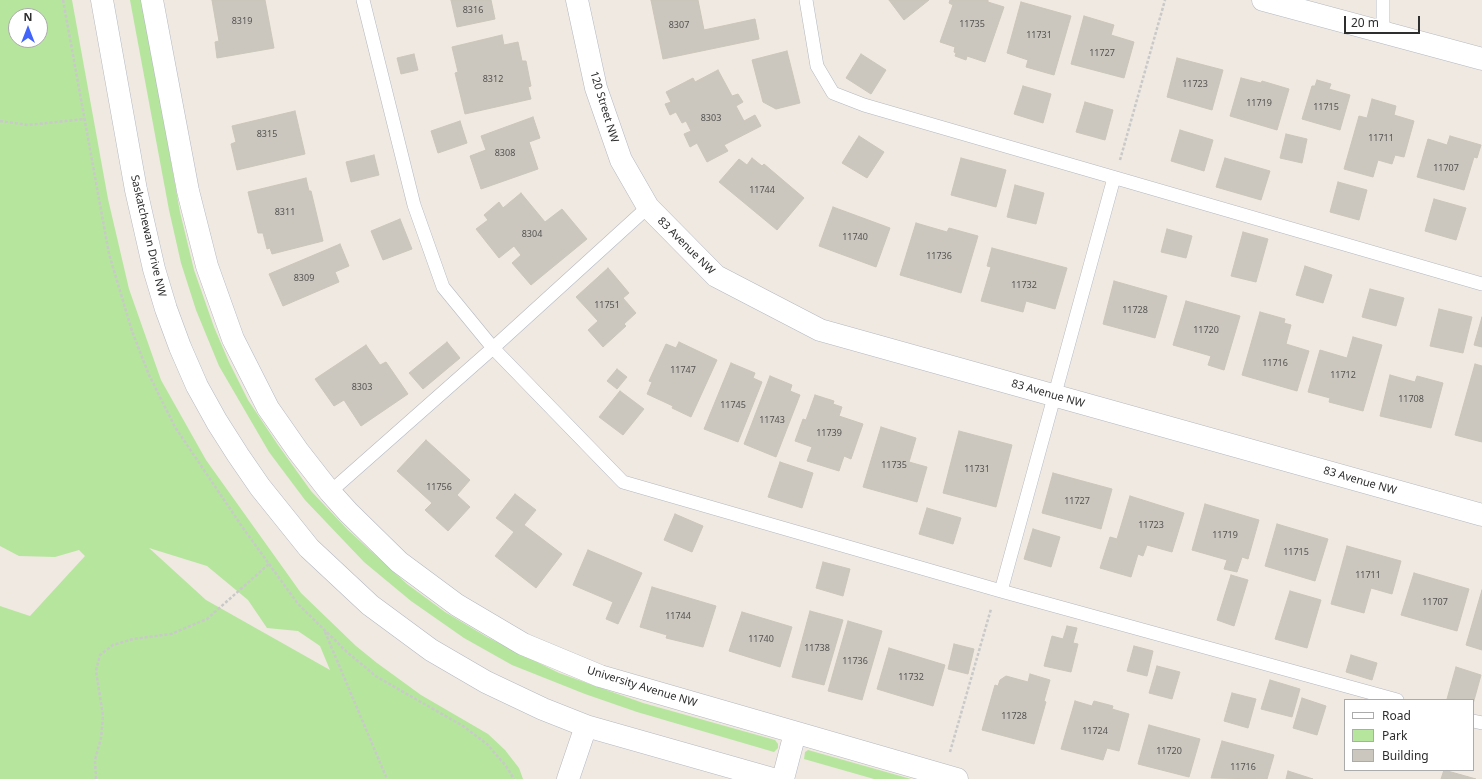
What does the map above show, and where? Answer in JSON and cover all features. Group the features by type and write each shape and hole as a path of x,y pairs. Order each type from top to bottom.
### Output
{"street":[{"name":"Saskatchewan Drive NW","path":"102,0 136,190 154,269 173,328 194,379 217,422 238,455 260,487 309,548 370,605 431,650 486,682 543,709 586,726"},
{"path":"152,0 188,191 207,266 233,339 268,408 298,451 330,492"},
{"name":"120 Street NW","path":"577,0 599,95 622,160 648,207"},
{"path":"1263,0 1482,59"},
{"name":"83 Avenue NW","path":"648,207 716,276 820,330 1482,515"},
{"name":"University Avenue NW","path":"330,492 348,512 399,562 457,605 523,644 600,676 950,777"},
{"path":"568,779 586,726 773,779"},
{"path":"783,779 795,733"}],"lane":[{"path":"364,0 414,205 443,287 493,348 624,482 999,590 1393,699"},
{"path":"806,0 817,66 833,93 864,105 1482,284"},
{"path":"1383,0 1383,32"},
{"path":"999,590 1114,178"},
{"path":"330,492 493,348 648,207"}],"path":[{"path":"1114,178 1166,0"},
{"path":"0,121 28,125 85,119"},
{"path":"96,779 95,760 101,738 103,716 96,671 100,655 113,645 133,639 170,634 207,619 269,564"},
{"path":"950,777 999,590"},
{"path":"324,630 387,779"}],"green space":[{"path":"0,0 72,0 108,199 129,289 161,380 206,460 301,593 356,646 377,663 421,695 488,734 505,750 519,768 523,779 0,779 0,606 30,616 85,556 79,550 55,557 19,556 0,546","holes":["149,548 207,566 248,600 267,628 298,631 320,646 330,670 206,600"]},
{"path":"130,0 142,0 180,212 194,270 214,327 248,400 311,491 348,530 407,584 445,612 487,637 559,673 643,703 775,740 778,744 778,748 774,752 637,712 585,694 512,665 464,638 411,601 364,562 305,500 269,452 219,366 196,310 181,263 169,210"},
{"path":"808,750 911,779 874,779 804,759 805,752"}],"building":[{"path":"212,0 265,0 274,48 217,58 215,42 219,41"},
{"path":"451,0 491,0 495,19 457,27"},
{"path":"651,0 698,0 704,30 755,19 759,39 663,59"},
{"path":"889,0 929,0 904,20"},
{"path":"950,0 988,0 988,2 1004,7 985,62 967,56 966,60 955,56 955,47 940,42 953,5 949,3"},
{"path":"1021,2 1071,16 1054,75 1026,67 1028,60 1007,53"},
{"path":"1084,16 1114,25 1111,35 1134,42 1124,78 1071,64"},
{"path":"502,35 504,45 518,42 522,61 526,61 531,86 528,87 531,99 465,114 455,73 458,72 452,47"},
{"path":"787,51 800,103 776,109 763,102 752,60"},
{"path":"414,54 418,70 401,74 397,58"},
{"path":"861,54 886,70 871,94 846,78"},
{"path":"1177,58 1223,70 1212,110 1167,97"},
{"path":"718,70 732,96 738,94 743,102 736,106 744,121 755,115 761,126 724,145 728,151 707,162 697,143 690,147 684,134 691,131 686,121 682,123 676,112 670,115 665,104 671,102 666,92 693,78 695,82"},
{"path":"1241,78 1261,83 1262,81 1289,89 1277,130 1230,116"},
{"path":"1317,80 1331,84 1329,89 1350,95 1340,130 1302,119 1312,86 1315,86"},
{"path":"1023,86 1051,94 1043,123 1014,114"},
{"path":"1372,99 1396,106 1394,115 1414,121 1404,157 1395,155 1392,164 1378,160 1373,177 1344,169 1359,116 1367,118"},
{"path":"1085,102 1113,110 1105,140 1076,132"},
{"path":"295,111 305,154 237,170 231,144 236,142 232,126"},
{"path":"533,117 540,138 529,142 538,169 481,189 470,156 486,150 481,136"},
{"path":"460,121 467,143 438,153 431,131"},
{"path":"1180,130 1213,140 1204,171 1171,161"},
{"path":"1286,134 1307,139 1302,163 1280,158"},
{"path":"859,136 884,152 867,178 842,163"},
{"path":"1450,136 1481,145 1477,158 1474,157 1464,190 1417,177 1428,139 1447,145"},
{"path":"374,155 379,175 351,182 346,162"},
{"path":"752,158 762,166 764,164 804,198 777,230 719,182 739,159 747,165"},
{"path":"961,158 1006,170 996,207 951,195"},
{"path":"1225,158 1270,171 1261,200 1216,187"},
{"path":"306,178 309,191 311,191 323,241 272,254 270,248 267,249 263,233 258,233 248,192"},
{"path":"1338,182 1367,190 1359,220 1330,212"},
{"path":"1015,185 1044,193 1036,224 1007,217"},
{"path":"521,193 545,222 562,209 587,239 531,285 512,263 521,255 514,246 499,258 476,229 488,220 484,215 499,202 503,208"},
{"path":"1434,199 1466,208 1456,240 1425,231"},
{"path":"833,207 890,228 876,267 819,246"},
{"path":"400,219 412,249 383,260 371,231"},
{"path":"916,223 947,232 949,228 978,236 961,293 900,275"},
{"path":"1167,229 1192,236 1186,258 1161,252"},
{"path":"1243,232 1268,239 1256,282 1231,276"},
{"path":"340,244 349,266 335,272 339,282 283,306 269,274"},
{"path":"992,248 1067,268 1055,309 1026,301 1023,312 981,301 991,267 987,266"},
{"path":"1305,266 1332,275 1323,303 1296,295"},
{"path":"608,268 629,293 623,298 636,313 624,324 626,326 603,347 588,330 598,321 576,297"},
{"path":"1114,281 1167,296 1155,338 1103,324"},
{"path":"1370,289 1404,298 1396,326 1362,317"},
{"path":"1186,301 1240,316 1224,370 1208,365 1211,356 1173,345"},
{"path":"1439,309 1472,317 1463,353 1430,346"},
{"path":"1260,312 1285,319 1284,323 1291,325 1286,344 1309,351 1297,391 1242,375"},
{"path":"1482,317 1482,347 1474,345"},
{"path":"1353,337 1382,345 1363,411 1329,402 1330,398 1308,392 1320,350 1347,358"},
{"path":"447,342 460,358 423,389 409,373"},
{"path":"679,342 717,360 691,417 672,408 673,406 647,394 652,382 649,381 666,344 676,348"},
{"path":"366,345 380,365 386,362 408,394 361,426 344,400 334,406 315,379"},
{"path":"731,363 755,373 753,378 762,382 738,442 704,429"},
{"path":"1475,364 1482,366 1482,442 1455,435"},
{"path":"617,369 627,377 617,389 607,381"},
{"path":"1390,375 1415,382 1417,376 1443,383 1431,428 1380,416"},
{"path":"770,376 792,385 790,391 800,395 776,457 744,444"},
{"path":"620,391 644,409 623,435 599,417"},
{"path":"815,395 834,401 833,404 842,407 839,416 863,424 851,459 844,456 839,471 807,461 812,447 795,441 803,419 806,420"},
{"path":"881,427 916,438 909,462 927,467 917,502 863,487"},
{"path":"959,431 1012,445 996,507 943,493"},
{"path":"426,440 470,480 457,495 470,507 448,531 425,510 432,503 397,471"},
{"path":"780,462 813,473 802,508 768,497"},
{"path":"1053,473 1112,489 1101,529 1042,513"},
{"path":"515,494 536,510 524,525 562,554 536,588 495,556 514,532 496,518"},
{"path":"1130,496 1184,513 1172,552 1147,545 1143,556 1138,554 1131,577 1100,568 1110,537 1117,539"},
{"path":"1205,504 1259,520 1248,559 1242,557 1237,572 1224,569 1227,560 1192,550"},
{"path":"927,508 961,518 953,544 919,534"},
{"path":"675,514 703,526 692,552 664,540"},
{"path":"1277,524 1328,539 1315,581 1265,566"},
{"path":"1033,529 1060,537 1051,567 1024,559"},
{"path":"1347,546 1401,561 1392,594 1371,588 1364,613 1331,604"},
{"path":"588,550 642,573 618,624 606,619 613,602 573,585"},
{"path":"823,562 850,569 843,596 816,588"},
{"path":"1414,573 1469,589 1457,631 1401,615"},
{"path":"1231,575 1248,580 1234,626 1217,620"},
{"path":"652,587 716,606 703,647 666,638 667,635 640,627"},
{"path":"1482,590 1482,650 1466,645"},
{"path":"1290,591 1321,600 1307,648 1275,639"},
{"path":"810,611 843,620 824,685 792,677"},
{"path":"742,612 792,627 780,667 729,651"},
{"path":"848,621 882,631 862,700 828,691"},
{"path":"1067,626 1077,628 1073,643 1078,644 1071,672 1044,666 1052,636 1063,639"},
{"path":"954,644 974,649 968,674 948,669"},
{"path":"1134,646 1153,651 1147,676 1127,671"},
{"path":"889,648 945,665 933,706 877,689"},
{"path":"1351,655 1377,663 1372,680 1346,672"},
{"path":"1157,666 1180,672 1172,699 1149,693"},
{"path":"1456,667 1481,675 1474,700 1474,699 1447,699"},
{"path":"1030,674 1050,680 1044,701 1046,702 1034,744 982,730 995,685 998,686 1000,680 1006,676 1028,682"},
{"path":"1270,680 1300,689 1292,717 1261,709"},
{"path":"1232,693 1256,699 1248,728 1224,721"},
{"path":"1302,698 1326,706 1317,735 1293,728"},
{"path":"1075,701 1092,706 1094,701 1113,706 1112,709 1129,714 1119,751 1107,748 1103,760 1061,749"},
{"path":"1149,725 1200,739 1189,777 1138,764"},
{"path":"1222,741 1274,755 1267,779 1211,778"},
{"path":"1288,771 1313,779 1286,779"},
{"path":"1444,771 1448,771 1476,779 1441,779"}]}
